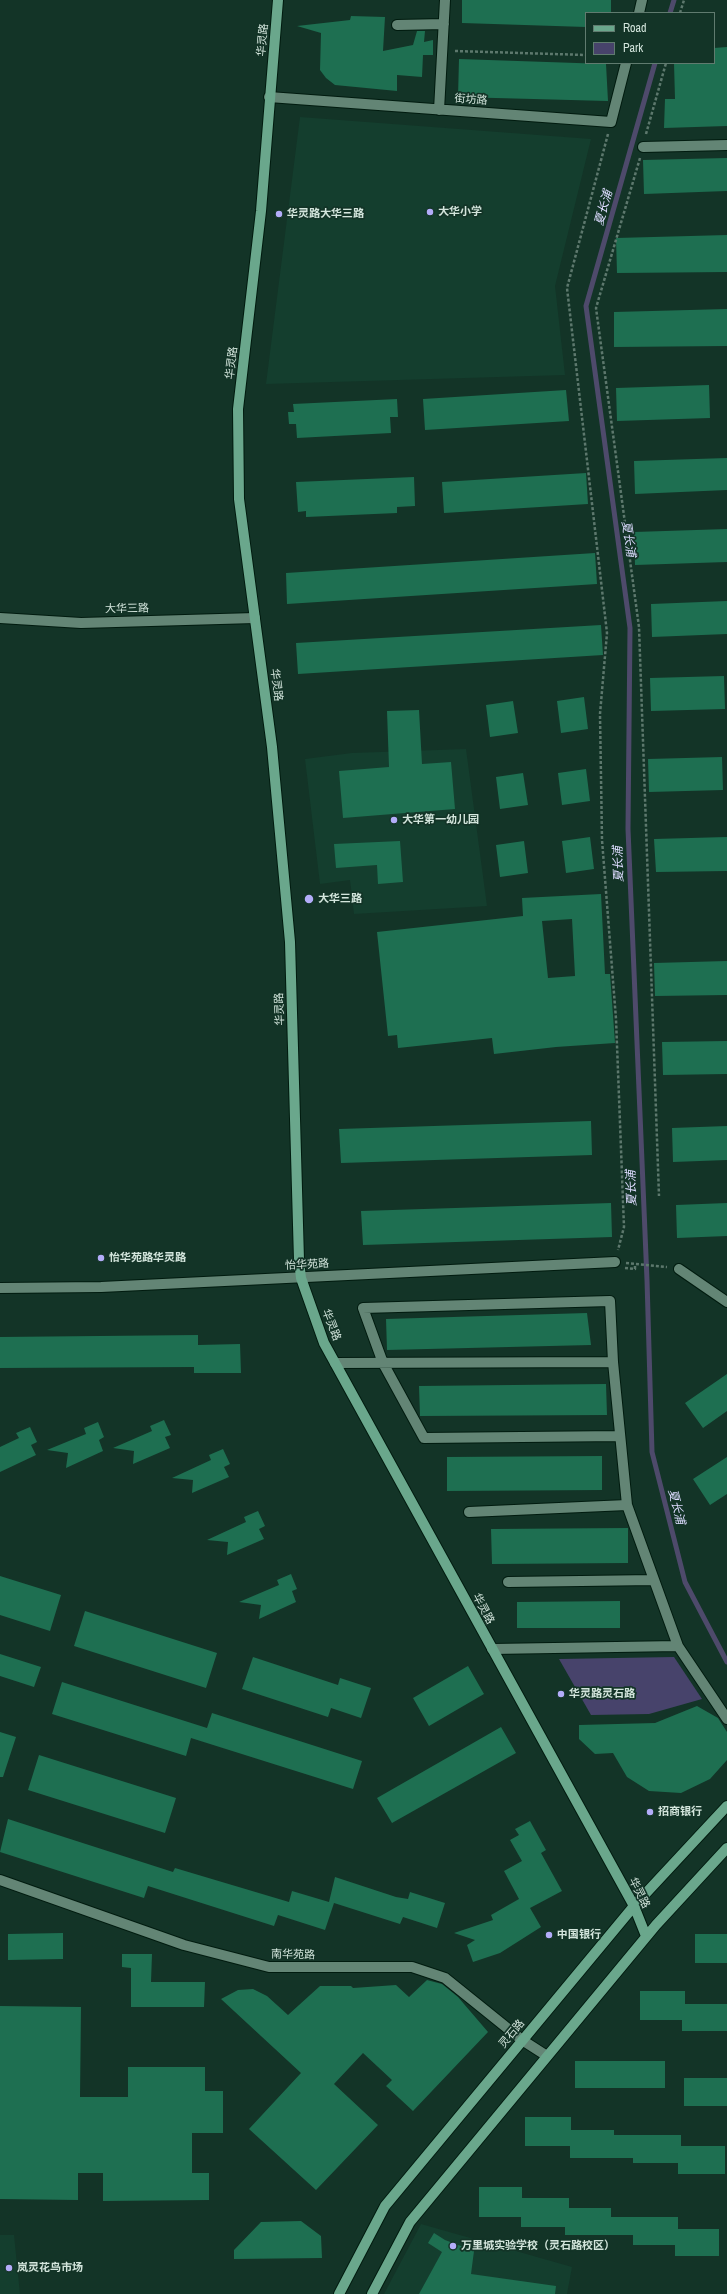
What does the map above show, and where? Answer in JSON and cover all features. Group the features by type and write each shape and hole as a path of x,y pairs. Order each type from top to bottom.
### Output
{"main road":[{"name":"华灵路","path":"278,0 261,211 238,408 239,500 272,747 290,942 299,1260 301,1278 324,1343 634,1906 646,1936"},
{"name":"灵石路","path":"339,2294 385,2206 634,1906 727,1806"},
{"path":"372,2294 410,2222 646,1936 727,1848"}],"street":[{"path":"440,110 445,0"},
{"path":"639,12 642,0"},
{"path":"397,25 444,24"},
{"path":"611,122 626,64"},
{"name":"街坊路","path":"269,97 611,122"},
{"path":"643,147 727,145"},
{"name":"大华三路","path":"0,618 80,622 255,618"},
{"name":"怡华苑路","path":"0,1288 101,1286 301,1278 615,1262"},
{"path":"679,1269 727,1302"},
{"path":"620,1436 424,1438 383,1363 364,1308 610,1301 613,1362 627,1505 678,1646 727,1719"},
{"path":"335,1363 613,1362"},
{"path":"469,1512 627,1505"},
{"path":"508,1582 654,1580"},
{"path":"492,1650 678,1646"},
{"name":"南华苑路","path":"0,1880 184,1945 269,1968 412,1968 445,1978 522,2040 547,2056"}],"path":[{"path":"680,12 684,0"},
{"path":"443,50 585,55"},
{"path":"659,1196 639,627 596,308 666,64"},
{"path":"611,122 567,288 607,633 600,714 602,840 616,1020 624,1227 615,1262 679,1269"}],"shaded area":[{"name":"大华小学","path":"300,117 591,139 555,286 565,375 266,384"},
{"name":"大华第一幼儿园","path":"466,749 487,906 354,914 350,880 320,884 305,759 352,753"},
{"name":"万里城实验学校（灵石路校区）","path":"421,2224 572,2267 567,2294 384,2294"},
{"name":"岚灵花鸟市场","path":"0,2235 14,2235 20,2294 0,2294"}],"green space":[{"path":"674,1657 702,1699 649,1714 591,1715 559,1659"}],"building":[{"path":"462,0 611,0 611,12 585,12 585,27 462,23"},
{"path":"351,16 385,17 383,51 413,45 417,31 425,31 424,42 433,40 433,55 423,55 422,77 397,75 397,91 335,85 326,78 320,70 321,33 297,26 350,20"},
{"path":"727,47 727,126 664,128 665,99 675,99 674,64 715,64 715,48"},
{"path":"459,59 606,64 608,101 458,97"},
{"path":"727,158 727,191 644,194 643,160"},
{"path":"727,235 727,272 617,273 616,238"},
{"path":"727,309 727,346 614,347 614,312"},
{"path":"709,385 710,418 617,421 616,388"},
{"path":"566,390 569,421 425,430 423,399"},
{"path":"397,399 398,417 390,417 391,433 297,438 296,424 289,424 288,412 294,412 293,404"},
{"path":"727,458 727,490 635,494 634,461"},
{"path":"586,473 588,504 444,513 442,482"},
{"path":"414,477 415,506 397,507 397,513 306,517 306,511 298,512 296,482"},
{"path":"727,529 727,562 635,565 634,532"},
{"path":"595,553 597,584 287,604 286,573"},
{"path":"727,601 727,634 652,637 651,604"},
{"path":"601,625 603,655 298,674 296,643"},
{"path":"724,676 725,709 651,711 650,678"},
{"path":"584,697 588,729 561,733 557,701"},
{"path":"513,701 518,733 490,737 486,705"},
{"path":"419,710 422,764 451,762 455,809 343,818 339,771 389,767 387,711"},
{"path":"722,757 723,790 649,792 648,759"},
{"path":"586,769 590,801 562,805 558,773"},
{"path":"523,773 528,805 500,809 496,777"},
{"path":"590,837 594,869 566,873 562,841"},
{"path":"727,837 727,871 656,872 654,839"},
{"path":"400,841 403,882 378,884 377,865 336,868 334,844"},
{"path":"524,841 528,873 500,877 496,845"},
{"path":"601,894 605,974 610,974 615,1043 556,1047 494,1054 492,1038 398,1048 397,1035 388,1036 377,932 523,916 522,898","holes":["572,919 575,976 548,978 542,921"]},
{"path":"727,961 727,995 655,996 654,963"},
{"path":"727,1041 727,1074 663,1075 662,1042"},
{"path":"591,1121 592,1155 341,1163 339,1129"},
{"path":"727,1126 727,1160 673,1162 672,1128"},
{"path":"611,1203 612,1237 363,1245 361,1211"},
{"path":"727,1203 727,1236 677,1238 676,1205"},
{"path":"587,1313 591,1345 387,1350 386,1319"},
{"path":"198,1335 198,1345 240,1344 241,1373 194,1373 194,1367 0,1368 0,1337"},
{"path":"727,1374 727,1411 703,1428 685,1403"},
{"path":"606,1384 607,1415 420,1416 419,1386"},
{"path":"164,1420 171,1435 165,1437 170,1448 133,1464 134,1451 113,1448 152,1431 150,1426"},
{"path":"98,1422 104,1437 99,1440 103,1451 66,1468 68,1453 47,1450 86,1434 84,1428"},
{"path":"30,1427 37,1442 31,1445 36,1455 0,1472 0,1447 19,1438 16,1433"},
{"path":"223,1449 230,1464 224,1467 229,1477 192,1493 193,1480 172,1478 211,1460 209,1455"},
{"path":"602,1456 602,1490 447,1491 447,1457"},
{"path":"727,1457 727,1494 710,1505 693,1479"},
{"path":"258,1511 265,1526 259,1529 264,1539 227,1555 228,1542 207,1540 246,1522 244,1517"},
{"path":"628,1528 628,1563 492,1564 491,1529"},
{"path":"291,1574 297,1589 292,1591 296,1602 259,1619 261,1605 239,1602 279,1585 277,1580"},
{"path":"0,1576 61,1595 50,1631 0,1615"},
{"path":"620,1601 620,1628 517,1628 517,1602"},
{"path":"85,1611 217,1653 206,1688 74,1646"},
{"path":"0,1654 41,1667 34,1687 0,1676"},
{"path":"253,1657 338,1685 340,1678 371,1688 361,1718 331,1708 328,1717 242,1689"},
{"path":"468,1666 484,1694 429,1726 413,1698"},
{"path":"62,1682 207,1728 212,1713 362,1761 353,1789 191,1738 186,1756 52,1714"},
{"path":"697,1706 718,1718 727,1732 727,1760 710,1779 681,1793 649,1791 627,1777 613,1753 595,1754 579,1739 579,1725 655,1723"},
{"path":"501,1727 516,1753 392,1823 377,1798"},
{"path":"0,1732 16,1737 3,1777 0,1777"},
{"path":"39,1755 176,1798 165,1833 28,1790"},
{"path":"8,1819 173,1872 175,1868 289,1902 292,1891 329,1902 335,1877 396,1897 408,1899 410,1892 445,1903 437,1928 403,1917 400,1924 334,1903 325,1930 278,1915 274,1926 148,1886 144,1898 0,1852"},
{"path":"530,1821 546,1850 541,1853 562,1891 530,1908 541,1927 500,1953 473,1962 467,1945 475,1940 454,1933 493,1920 491,1915 519,1899 504,1871 522,1861 510,1840 519,1835 515,1829"},
{"path":"63,1933 63,1959 8,1960 8,1934"},
{"path":"695,1934 727,1934 727,1963 695,1963"},
{"path":"122,1954 152,1954 151,1982 205,1982 204,2007 131,2007 131,1968 122,1967"},
{"path":"427,1980 442,1984 458,1997 488,2032 413,2111 386,2086 392,2080 363,2053 334,2084 378,2125 316,2190 249,2129 301,2073 221,1999 238,1990 253,1989 267,1996 288,2015 320,1986 351,1986 353,1988 396,1985 409,1997"},
{"path":"640,1991 685,1991 685,2004 727,2004 727,2031 682,2031 682,2020 640,2020"},
{"path":"0,2006 81,2007 80,2097 128,2097 128,2067 205,2067 205,2091 223,2091 223,2133 192,2133 192,2173 209,2173 209,2200 103,2201 103,2173 78,2173 78,2200 0,2199"},
{"path":"575,2061 665,2061 665,2088 575,2088"},
{"path":"684,2078 727,2078 727,2106 684,2106"},
{"path":"525,2117 571,2117 571,2130 614,2130 614,2135 681,2135 681,2146 725,2146 725,2174 678,2174 678,2163 633,2163 633,2158 570,2158 570,2146 525,2146"},
{"path":"479,2187 522,2187 522,2198 569,2198 569,2208 611,2208 611,2217 678,2217 678,2229 719,2229 719,2256 675,2256 675,2245 633,2245 633,2235 565,2235 565,2227 521,2227 521,2217 479,2217"},
{"path":"301,2221 321,2236 322,2258 234,2259 234,2250 261,2222"},
{"path":"434,2233 445,2240 474,2251 471,2274 556,2286 555,2294 419,2294 442,2252 428,2243"}],"waterway":[{"name":"夏长浦","path":"670,12 674,0"},
{"name":"夏长浦","path":"655,64 586,306 630,628 628,829 647,1280 652,1452 685,1582 727,1662"}],"place":[{"name":"大华小学","path":"430,212"},
{"name":"华灵路大华三路","path":"279,214"},
{"name":"大华第一幼儿园","path":"394,820"},
{"name":"大华三路","path":"309,899"},
{"name":"怡华苑路华灵路","path":"101,1258"},
{"name":"华灵路灵石路","path":"561,1694"},
{"name":"招商银行","path":"650,1812"},
{"name":"中国银行","path":"549,1935"},
{"name":"万里城实验学校（灵石路校区）","path":"453,2246"},
{"name":"岚灵花鸟市场","path":"9,2268"}]}
